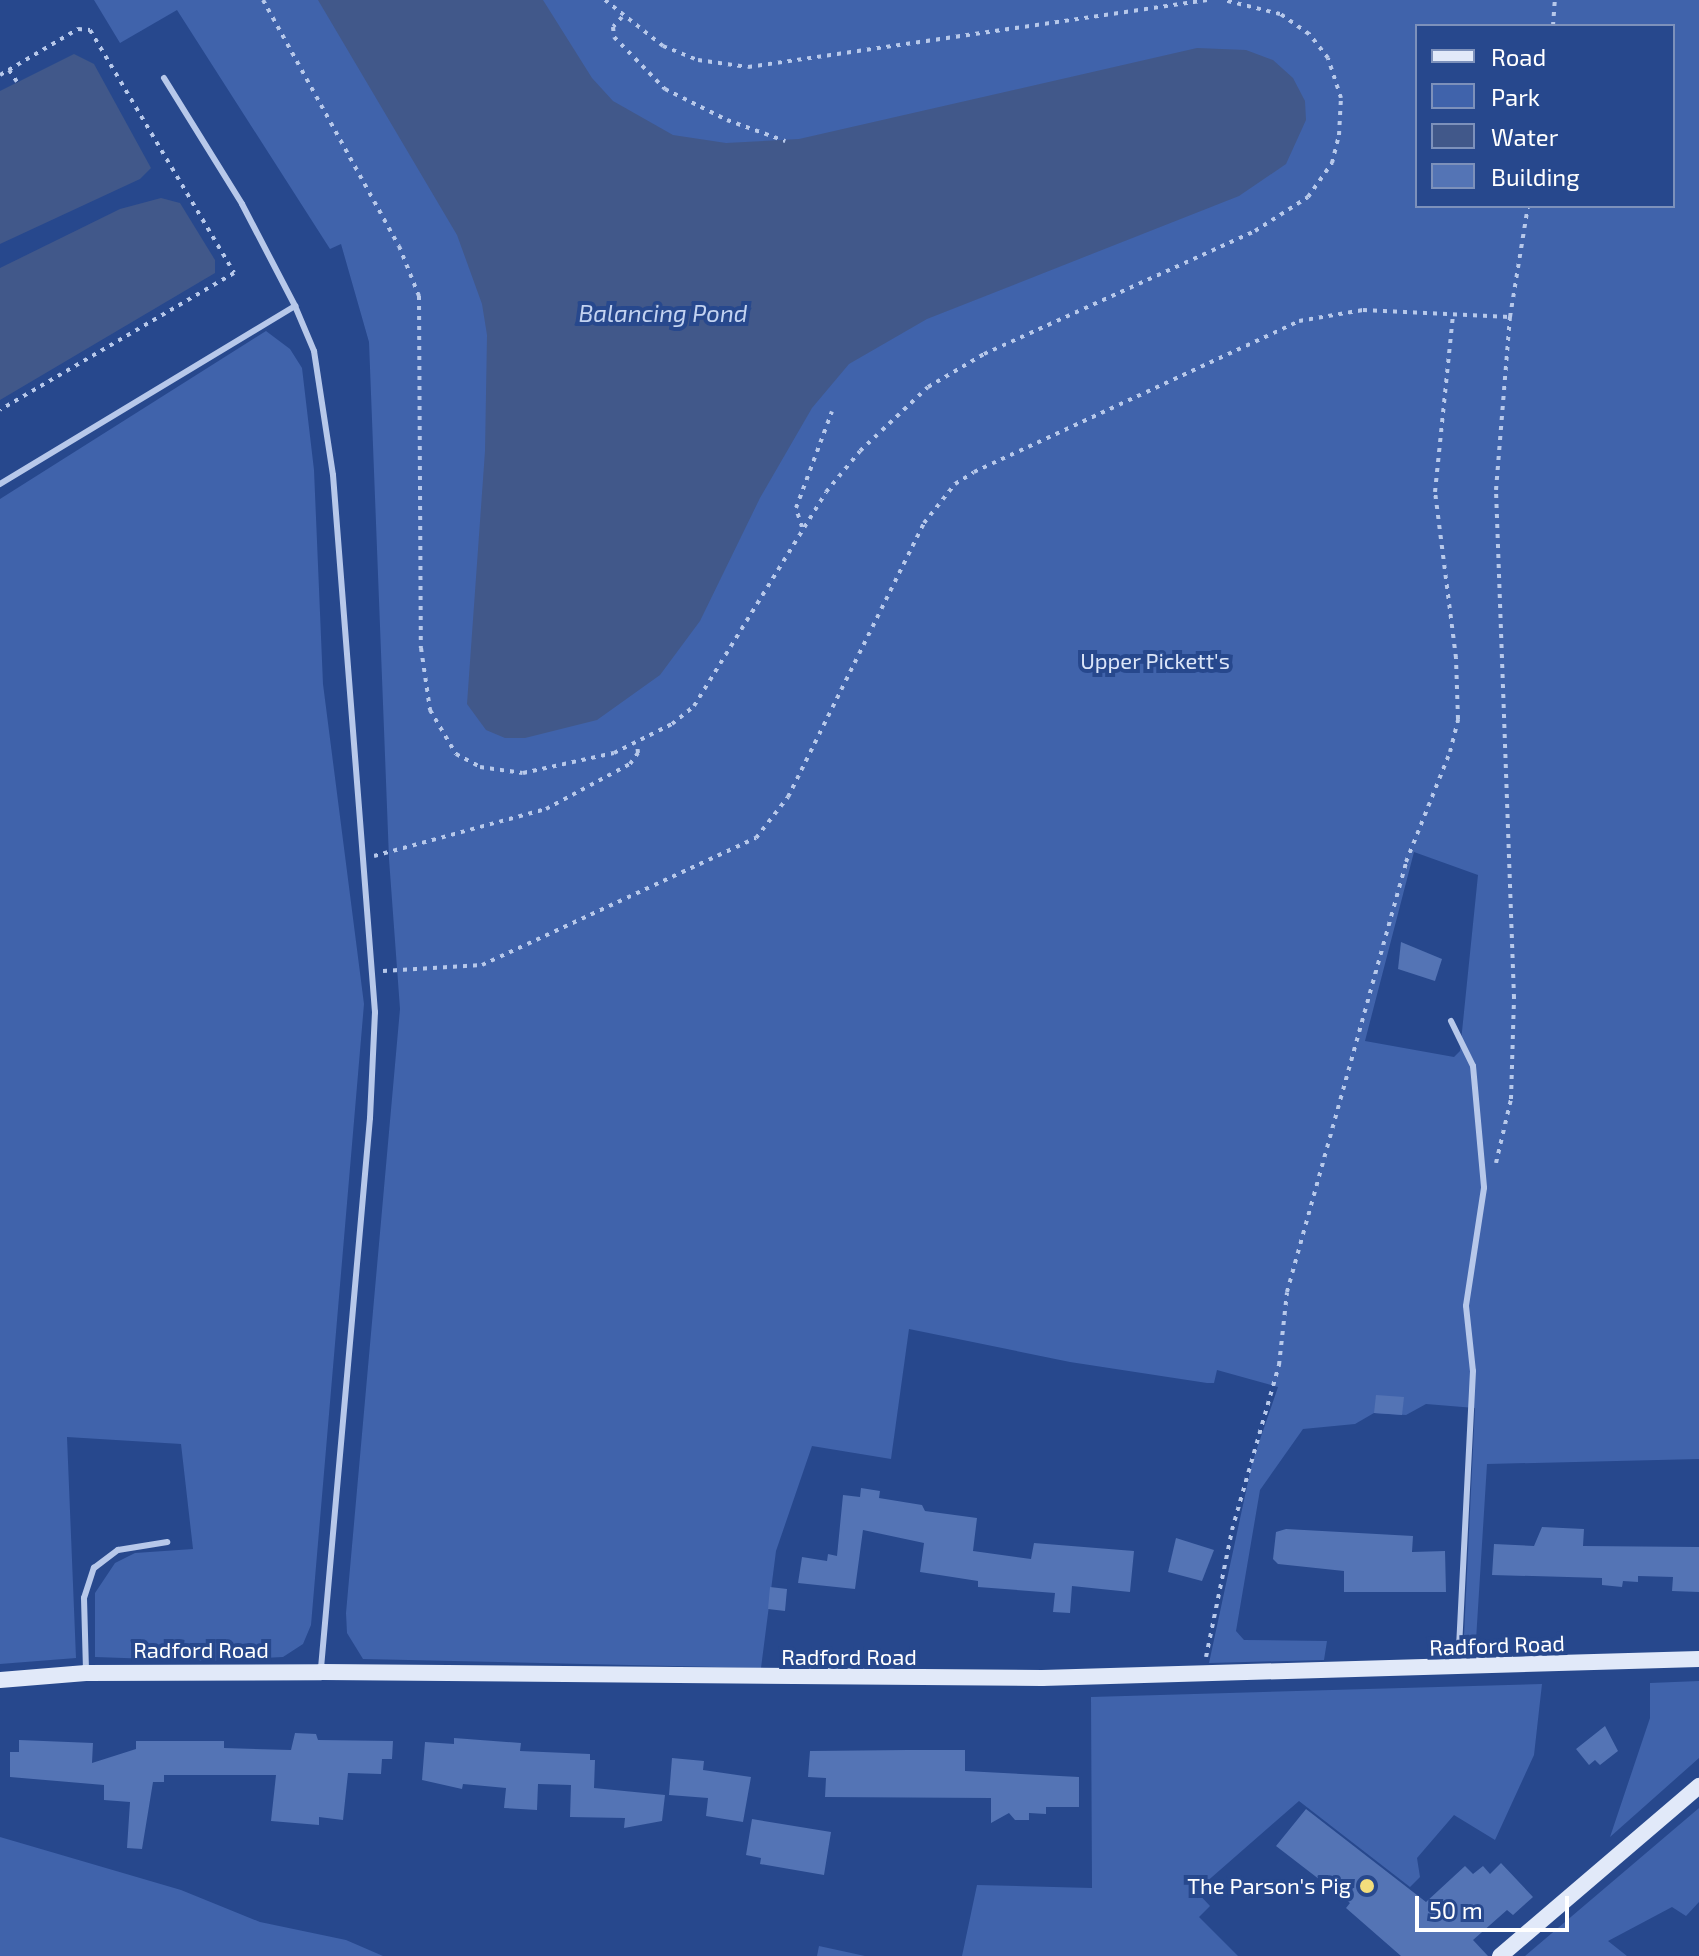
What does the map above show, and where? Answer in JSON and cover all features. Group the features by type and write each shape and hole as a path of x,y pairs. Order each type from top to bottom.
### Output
{"street":[{"name":"Radford Road","path":"0,1680 86,1673 321,1672 777,1679 1457,1669 1699,1659"},
{"path":"1500,1956 1699,1786"}],"lane":[{"path":"164,78 242,204 295,306 314,351 333,475 373,971 370,1118 321,1672"},
{"path":"0,484 295,306"},
{"path":"1451,1021 1473,1066 1484,1188 1466,1306 1473,1371 1457,1669"},
{"path":"86,1673 84,1598 94,1568 118,1550 167,1542"}],"path":[{"path":"263,0 399,246 419,296 421,648 427,696 440,735 468,761 523,773 578,765 637,744 672,724 706,693 802,527 860,451 928,387 984,354 1255,231 1284,215 1318,185 1332,163 1341,117 1338,85 1328,58 1309,34 1280,14 1224,0"},
{"path":"605,0 644,36 683,55 748,67 1209,0"},
{"path":"1553,24 1555,0"},
{"path":"622,17 613,27 614,37 665,89 785,141"},
{"path":"0,75 78,29 90,30 234,273 0,410"},
{"path":"9,70 17,82"},
{"path":"1494,1172 1511,1099 1514,1054 1495,530 1510,317 1528,208"},
{"path":"373,971 482,965 756,838 788,797 924,523 940,499 974,472 1299,321 1363,310 1510,317"},
{"path":"1202,1673 1232,1530 1279,1365 1280,1320 1290,1278 1406,862 1454,740 1456,658 1435,492 1453,314"},
{"path":"802,527 796,508 832,411"},
{"path":"364,859 546,809 630,764 638,753 637,744"}],"green space":[{"name":"Upper Pickett's","path":"94,0 1699,0 1699,1459 1487,1464 1475,1656 1463,1656 1475,1408 1426,1404 1406,1415 1374,1413 1355,1424 1303,1429 1260,1490 1236,1631 1244,1640 1327,1641 1324,1660 1209,1663 1252,1463 1278,1387 1217,1370 1214,1383 1207,1383 1070,1362 909,1329 891,1459 812,1446 776,1551 761,1668 363,1659 347,1633 346,1613 400,1009 389,859 369,342 341,244 330,249 177,10 120,43","holes":["1414,852 1478,875 1460,1051 1454,1057 1365,1041"]},
{"path":"266,331 290,349 302,368 314,470 323,684 364,1004 311,1625 303,1644 283,1657 210,1661 95,1657 95,1593 115,1563 135,1553 193,1549 181,1444 67,1437 76,1658 0,1664 0,499"},
{"path":"1699,1681 1699,1758 1610,1837 1650,1718 1650,1683"},
{"path":"1542,1684 1534,1755 1495,1840 1454,1815 1417,1858 1420,1877 1410,1887 1299,1801 1196,1891 1210,1906 1199,1917 1238,1956 962,1956 977,1885 1092,1888 1091,1697"},
{"path":"1699,1808 1699,1902 1686,1916 1672,1907 1608,1941 1627,1956 1525,1956"},
{"path":"0,1837 181,1890 260,1922 346,1940 383,1956 0,1956"},
{"path":"819,1946 865,1956 817,1956"}],"water":[{"name":"Balancing Pond","path":"318,0 543,0 592,78 613,101 673,135 726,143 799,139 1197,48 1246,50 1273,60 1293,78 1305,101 1306,120 1286,164 1239,196 927,319 849,364 812,408 760,498 700,621 660,675 597,720 525,738 505,738 486,730 467,704 485,451 487,335 482,304 457,235"},
{"path":"74,54 94,64 151,168 140,179 0,244 0,91"},
{"path":"161,198 180,203 215,260 215,273 0,400 0,268 120,209"}],"building":[{"path":"1401,942 1442,959 1435,981 1398,969"},
{"path":"1376,1395 1404,1397 1402,1415 1374,1413"},
{"path":"861,1488 880,1491 879,1498 922,1505 925,1511 977,1518 973,1551 1031,1559 1034,1543 1134,1551 1130,1592 1072,1586 1070,1613 1053,1612 1055,1593 978,1587 978,1581 920,1572 924,1543 863,1530 855,1589 798,1583 802,1557 827,1561 828,1554 837,1556 843,1495 860,1497"},
{"path":"1542,1527 1584,1529 1583,1546 1699,1547 1699,1592 1672,1591 1673,1577 1638,1576 1638,1582 1623,1581 1622,1587 1602,1585 1602,1578 1492,1575 1494,1544 1534,1546"},
{"path":"1286,1529 1413,1536 1412,1552 1445,1551 1446,1592 1344,1592 1344,1571 1278,1564 1273,1559 1276,1532"},
{"path":"1176,1538 1214,1550 1202,1581 1168,1572"},
{"path":"770,1587 787,1589 785,1611 768,1609"},
{"path":"1605,1726 1618,1751 1600,1765 1595,1760 1589,1765 1576,1749"},
{"path":"295,1733 316,1734 318,1740 393,1741 392,1759 382,1759 381,1774 348,1773 343,1820 319,1817 319,1825 271,1821 276,1775 164,1775 164,1782 153,1782 142,1849 127,1848 130,1802 104,1800 104,1785 10,1777 10,1752 19,1752 19,1740 93,1743 92,1763 136,1749 136,1741 224,1741 224,1748 291,1750"},
{"path":"454,1738 521,1743 520,1751 590,1754 590,1760 595,1760 594,1788 665,1795 662,1821 624,1828 625,1818 570,1817 571,1785 538,1784 537,1810 504,1808 506,1788 463,1784 462,1789 422,1780 425,1742 454,1744"},
{"path":"965,1750 965,1771 1079,1777 1079,1807 1046,1807 1046,1814 1029,1813 1029,1820 1015,1820 1009,1813 991,1823 991,1798 825,1797 826,1778 808,1777 810,1751"},
{"path":"672,1758 704,1761 703,1770 751,1777 743,1822 706,1816 708,1798 669,1795"},
{"name":"The Parson's Pig","path":"1306,1809 1426,1902 1465,1866 1473,1874 1483,1866 1490,1874 1501,1863 1533,1897 1513,1915 1507,1910 1473,1940 1488,1956 1401,1956 1346,1908 1350,1903 1276,1846"},
{"path":"752,1819 831,1832 824,1875 760,1864 761,1858 746,1855"}],"place":[{"name":"The Parson's Pig","path":"1367,1886"}]}
